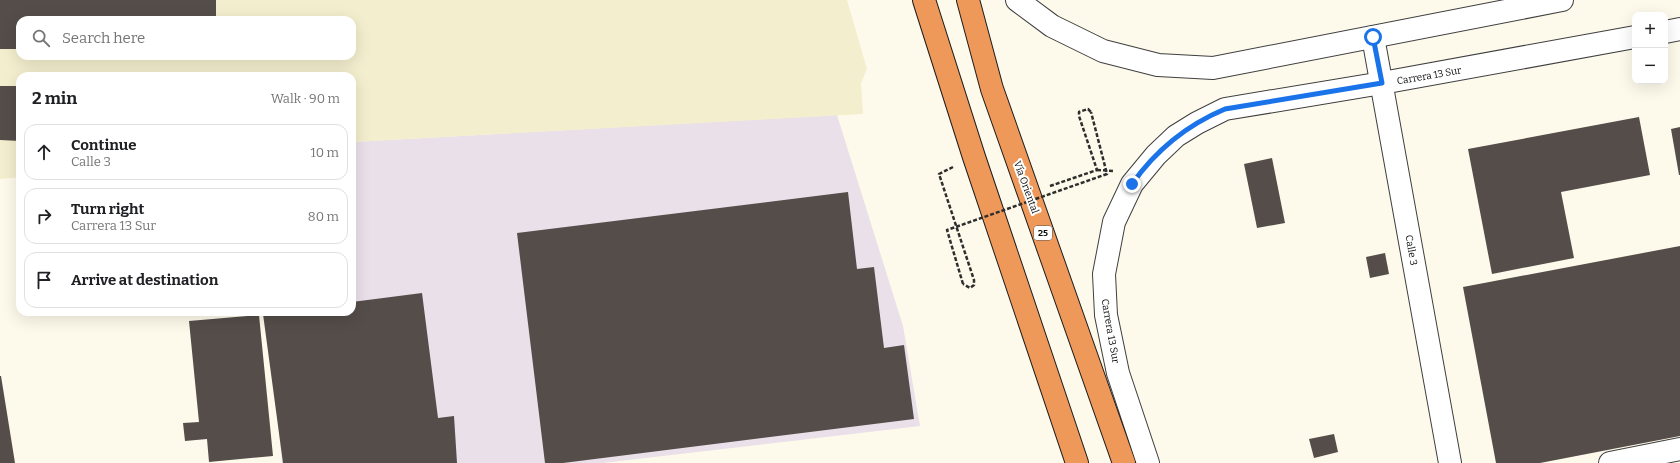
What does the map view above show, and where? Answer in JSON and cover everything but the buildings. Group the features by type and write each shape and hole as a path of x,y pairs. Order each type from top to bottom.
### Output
{"highway":[{"path":"924,0 974,157 1077,463"},
{"name":"Vía Oriental","path":"968,0 992,89 1124,463"}],"street":[{"path":"1017,0 1052,26 1103,51 1158,65 1213,68 1562,0"},
{"path":"1668,31 1680,29"},
{"name":"Calle 3","path":"1373,37 1450,463"},
{"name":"Carrera 13 Sur","path":"1148,463 1118,372 1106,315 1104,274 1114,222 1132,184 1156,155 1176,136 1220,111 1632,38"},
{"path":"1610,463 1680,449"}],"path":[{"path":"974,157 939,174 974,280 974,285 970,288 964,284 947,230 1107,174 1091,112 1088,109 1080,112 1079,116 1097,170 1029,193"}],"shaded area":[{"path":"0,0 847,0 867,69 861,83 863,114 356,142 356,72 16,72 16,177 0,179"},
{"path":"837,115 903,326 920,426 603,463 282,463 267,316 356,316 356,142"}],"route":[{"path":"1132,184 1156,155 1176,136 1215,113 1225,109 1382,83 1373,37"}]}
